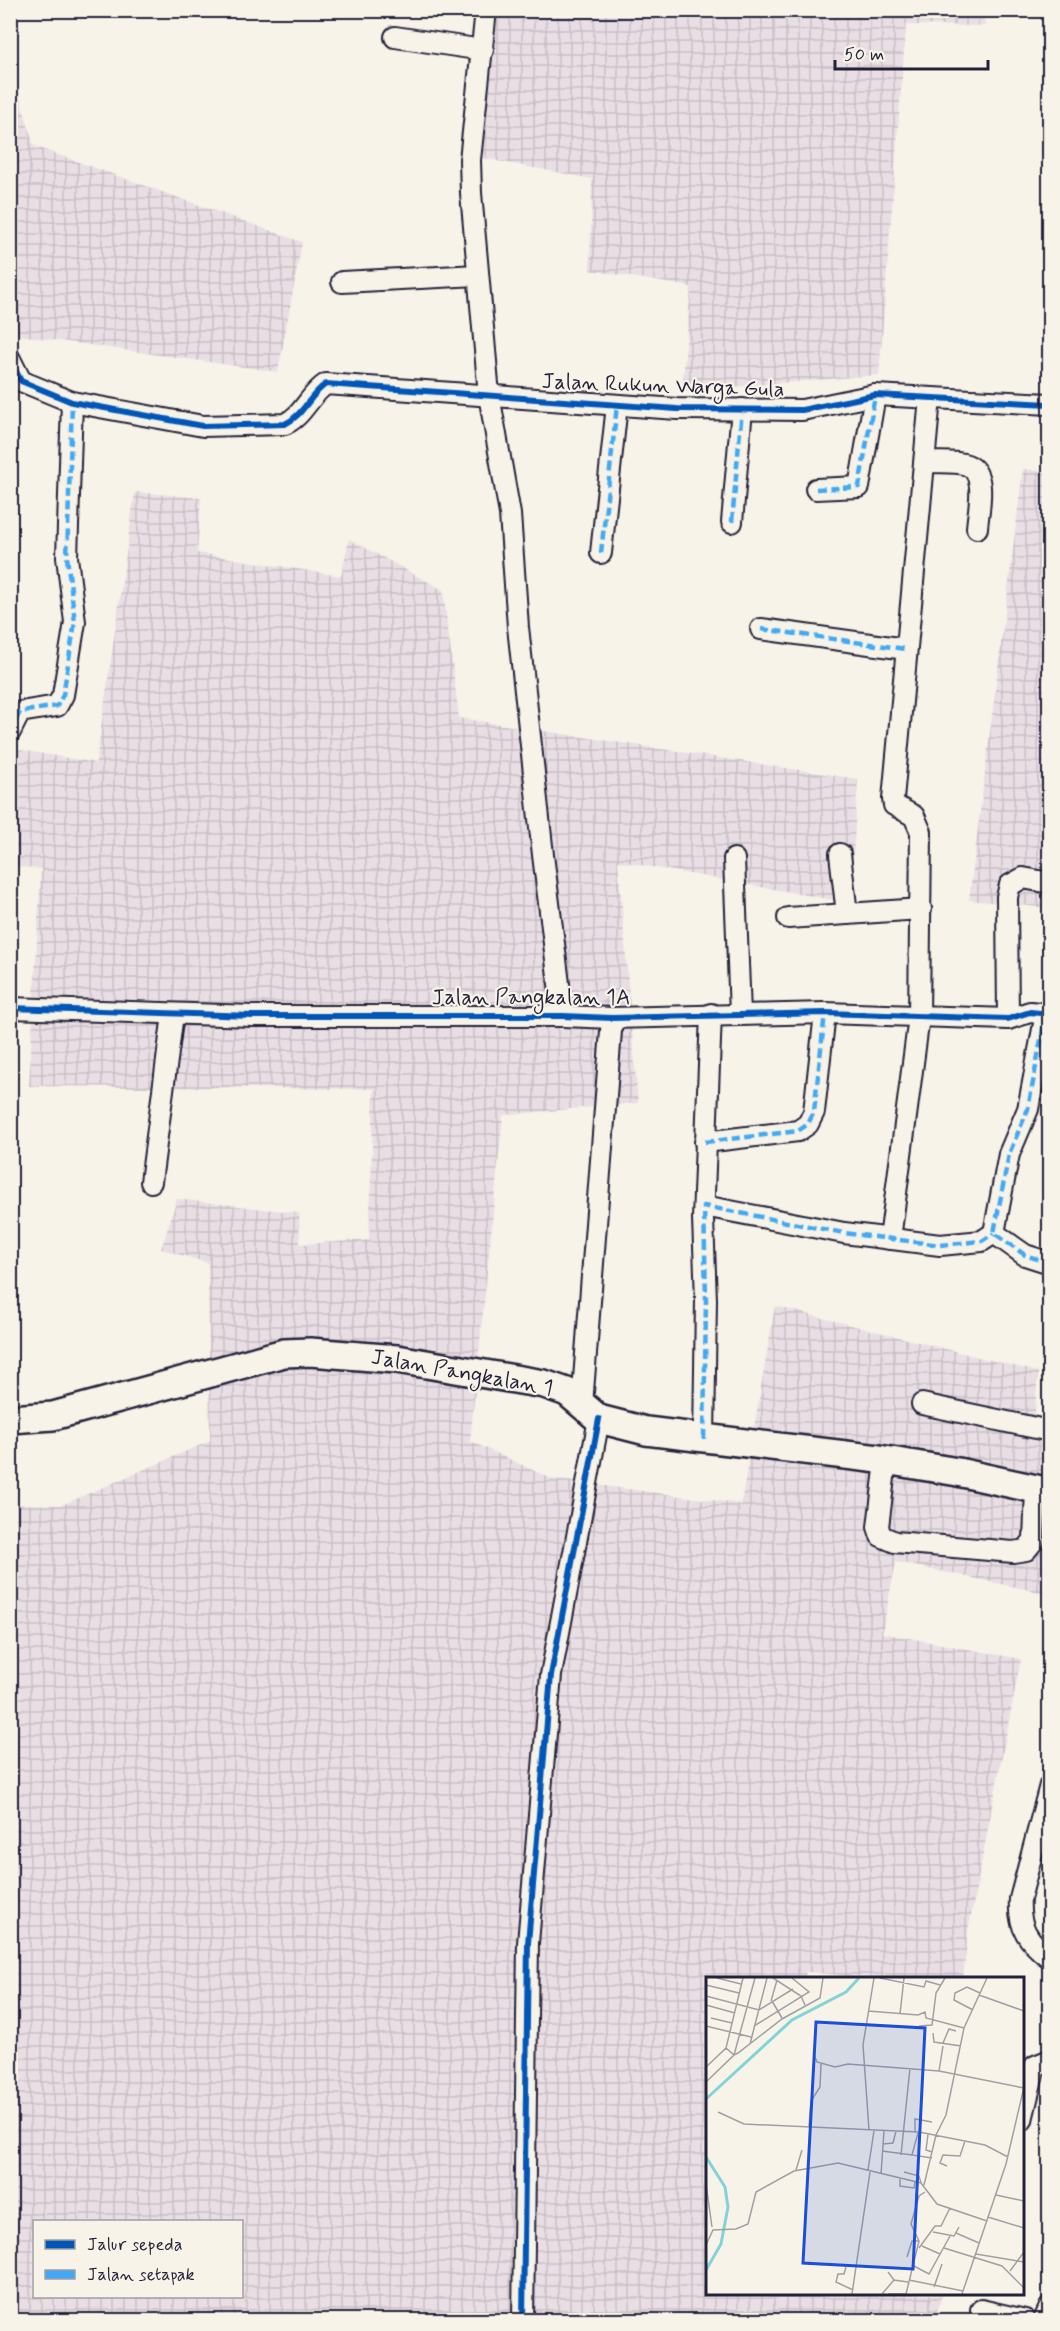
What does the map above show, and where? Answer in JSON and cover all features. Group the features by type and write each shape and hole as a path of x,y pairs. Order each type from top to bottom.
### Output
{"main road":[{"name":"Jalan Pangkalan 1","path":"10,1419 53,1416 254,1359 310,1352 397,1359 544,1384 567,1392 590,1412 646,1431 886,1461 958,1472 1043,1490"}],"street":[{"path":"486,10 470,160 478,275 489,395 510,514 518,627 563,1016"},
{"path":"395,37 483,50"},
{"path":"342,282 478,275"},
{"path":"10,359 21,381 72,402 67,557 75,622 63,695 57,706 20,712 10,732"},
{"name":"Jalan Rukun Warga Gula","path":"72,402 203,426 274,426 297,419 317,390 326,384 677,409 801,410 875,395 1050,404"},
{"path":"816,489 859,487 875,395"},
{"path":"890,1239 919,1017 920,823 914,816 894,805 930,398"},
{"path":"601,553 617,405"},
{"path":"732,522 742,409"},
{"path":"928,462 968,465 976,472 980,485 977,528"},
{"path":"761,629 906,649"},
{"path":"840,854 847,914"},
{"path":"734,859 740,1014"},
{"path":"1008,1019 1007,897 1010,885 1023,878 1050,883"},
{"path":"788,918 921,909"},
{"name":"Jalan Pangkalan 1A","path":"10,1008 254,1016 612,1018 825,1013 1008,1019 1030,1012 1048,1014"},
{"path":"705,1142 798,1131 808,1125 814,1112 825,1013"},
{"path":"151,1182 173,1014"},
{"path":"704,1439 705,1142 711,1014"},
{"path":"704,1206 890,1239 940,1245 964,1245 982,1241 994,1233 1009,1154 1028,1108 1048,1014"},
{"path":"522,2320 528,1943 551,1675 590,1412 612,1018"},
{"path":"994,1233 1024,1255 1050,1263"},
{"path":"922,1404 1050,1431"},
{"path":"886,1461 878,1527 881,1536 895,1542 1012,1552 1026,1550 1034,1540 1043,1490"},
{"path":"1050,1785 1020,1899 1019,1916 1024,1933 1037,1948 1050,1958"},
{"path":"1024,2116 1035,2066 1050,2060"},
{"path":"1044,2320 1050,2307"},
{"path":"981,2310 1025,2320"}],"shaded area":[{"path":"498,11 983,11 985,26 906,25 879,375 682,391 691,287 590,270 592,179 482,158"},
{"path":"10,63 34,146 302,242 278,372 11,334"},
{"path":"1023,469 1049,472 1049,908 969,900"},
{"path":"135,492 201,498 197,553 341,576 349,539 443,590 459,718 858,779 850,903 618,861 638,1103 503,1115 470,1441 552,1479 741,1504 775,1306 1038,1372 1033,1436 1049,1442 1049,1594 896,1562 882,1633 1021,1659 968,1931 963,1977 860,1977 806,1972 805,1977 706,1977 706,2295 942,2295 935,2320 501,2320 499,2314 294,2311 289,2320 11,2320 11,1504 62,1505 210,1441 208,1263 161,1249 177,1199 299,1213 300,1244 369,1240 374,1089 29,1086 41,869 11,866 10,776 15,749 96,763"}],"marked path":[{"path":"816,489 859,487 875,395"},
{"path":"10,732 20,712 57,706 63,695 75,622 67,557 72,402"},
{"path":"601,553 617,405"},
{"path":"732,522 742,409"},
{"path":"761,629 906,649"},
{"path":"705,1142 798,1131 808,1124 814,1112 825,1013"},
{"path":"1046,1013 1028,1109 1009,1154 994,1233 1025,1255 1050,1263"},
{"path":"704,1439 706,1300 704,1206 844,1233 940,1245 982,1241 994,1233"}],"cycle path":[{"path":"10,359 21,381 72,402 203,426 285,424 297,416 326,384 677,409 802,410 875,395 1050,404"},
{"path":"10,1008 253,1016 612,1018 825,1013 1008,1019 1030,1012 1050,1014"},
{"path":"523,2320 528,1943 551,1675 599,1419"}]}
